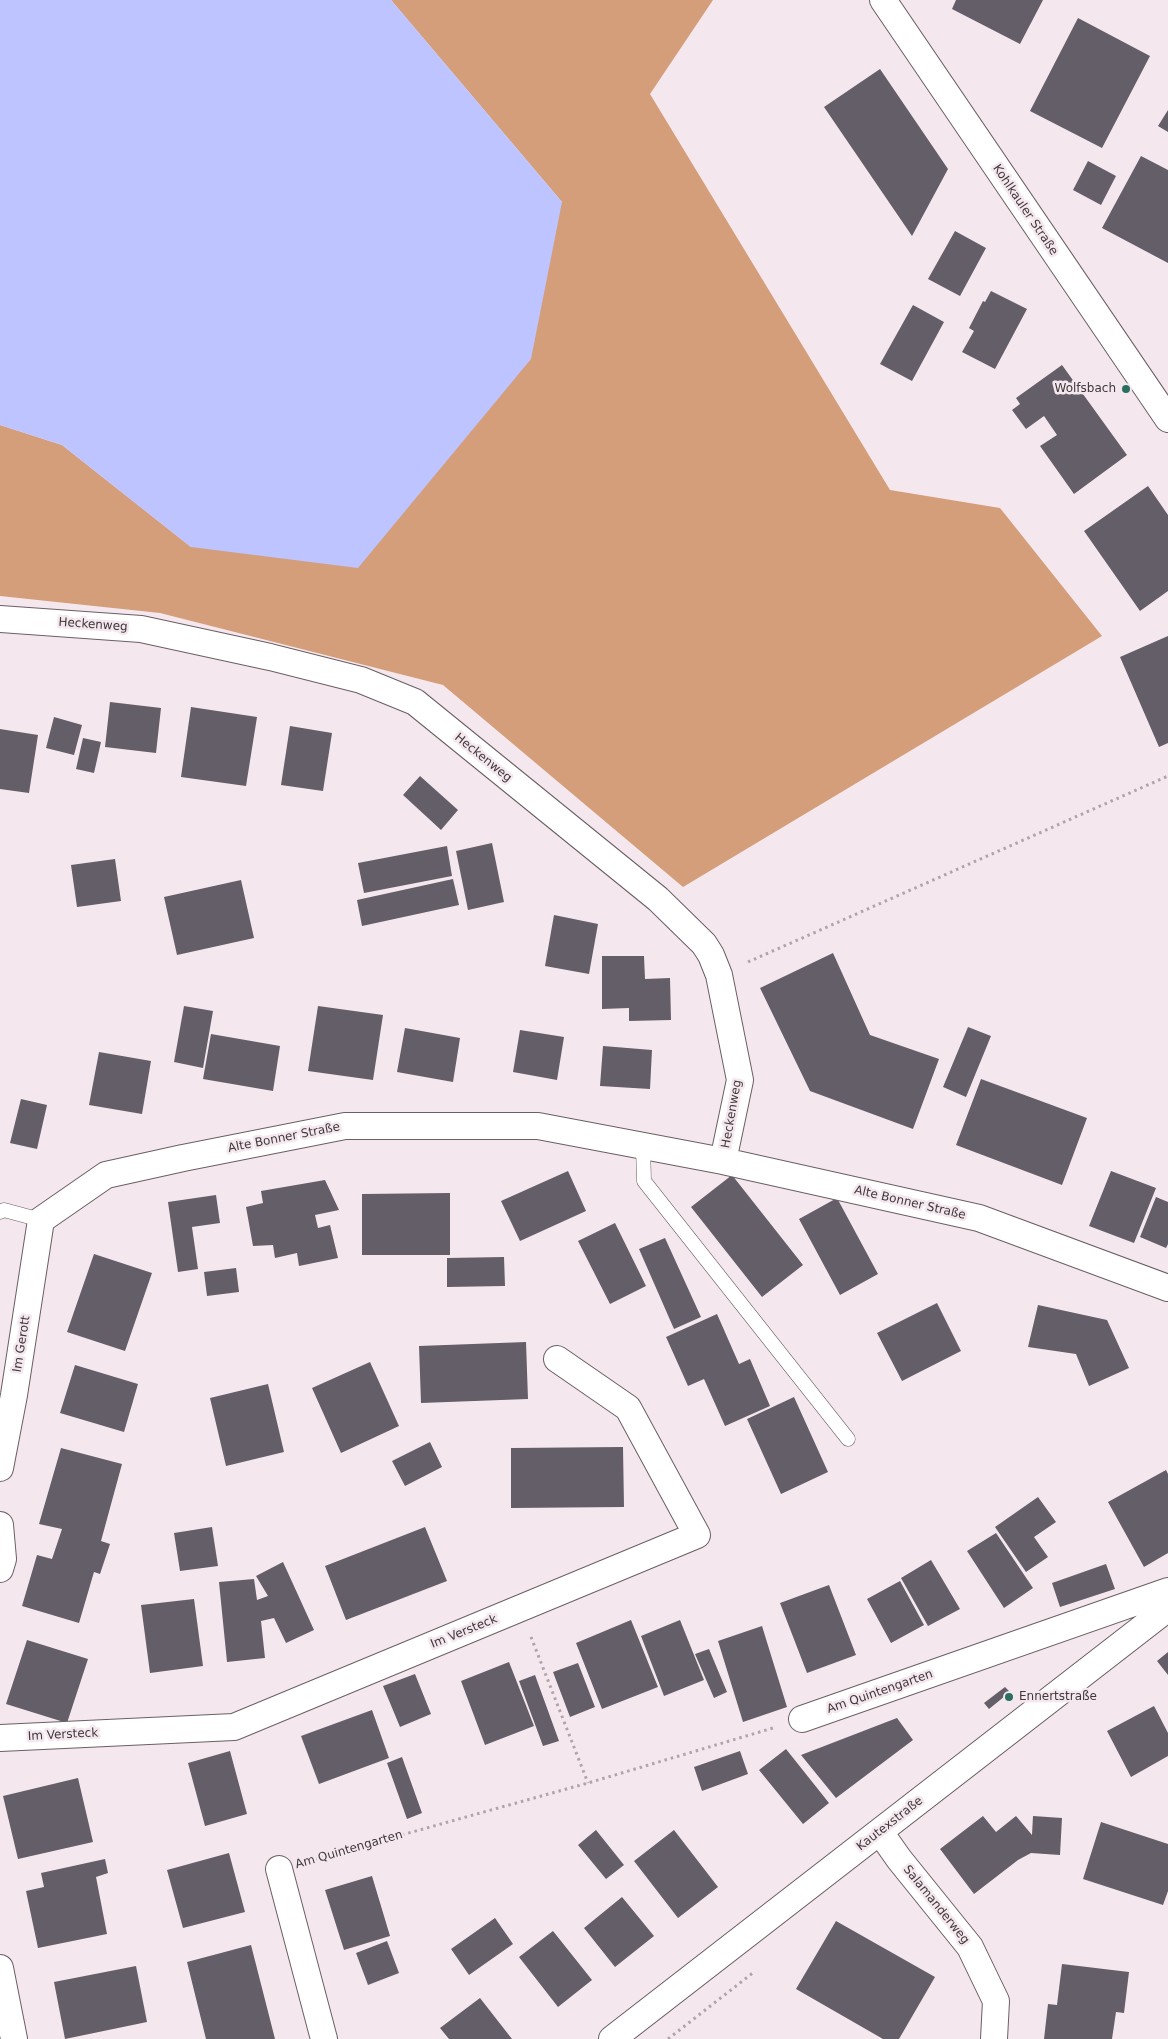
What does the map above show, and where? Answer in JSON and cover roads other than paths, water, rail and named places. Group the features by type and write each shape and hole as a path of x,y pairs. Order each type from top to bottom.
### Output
{"street":[{"name":"Kohlkauler Straße","path":"883,0 1168,419"},
{"name":"Heckenweg","path":"0,619 141,629 270,657 361,680 415,702 658,899 704,944 719,975 740,1080 723,1161"},
{"name":"Alte Bonner Straße","path":"41,1220 106,1175 345,1126 538,1126 723,1161 979,1218 1168,1288"},
{"name":"Im Gerott","path":"0,1468 14,1395 41,1220"},
{"name":"Im Versteck","path":"0,1738 234,1727 697,1535 628,1408 557,1359"},
{"path":"0,1525 3,1559 0,1569"},
{"name":"Am Quintengarten","path":"802,1719 1168,1591"},
{"name":"Kautexstraße","path":"612,2039 880,1832 1024,1717 1168,1608"},
{"name":"Salamanderweg","path":"880,1832 899,1859 970,1947 996,2001 994,2039"},
{"name":"Am Quintengarten","path":"279,1869 324,2039"},
{"path":"0,1968 14,2039"}],"lane":[{"path":"644,1146 644,1182 848,1439"},
{"path":"0,1212 4,1210 41,1220"}],"water":[{"path":"0,0 391,0 562,202 531,359 358,568 191,547 62,445 0,425"}],"place":[{"name":"Wolfsbach","path":"1126,389"},
{"name":"Ennertstraße","path":"1009,1697"}]}
